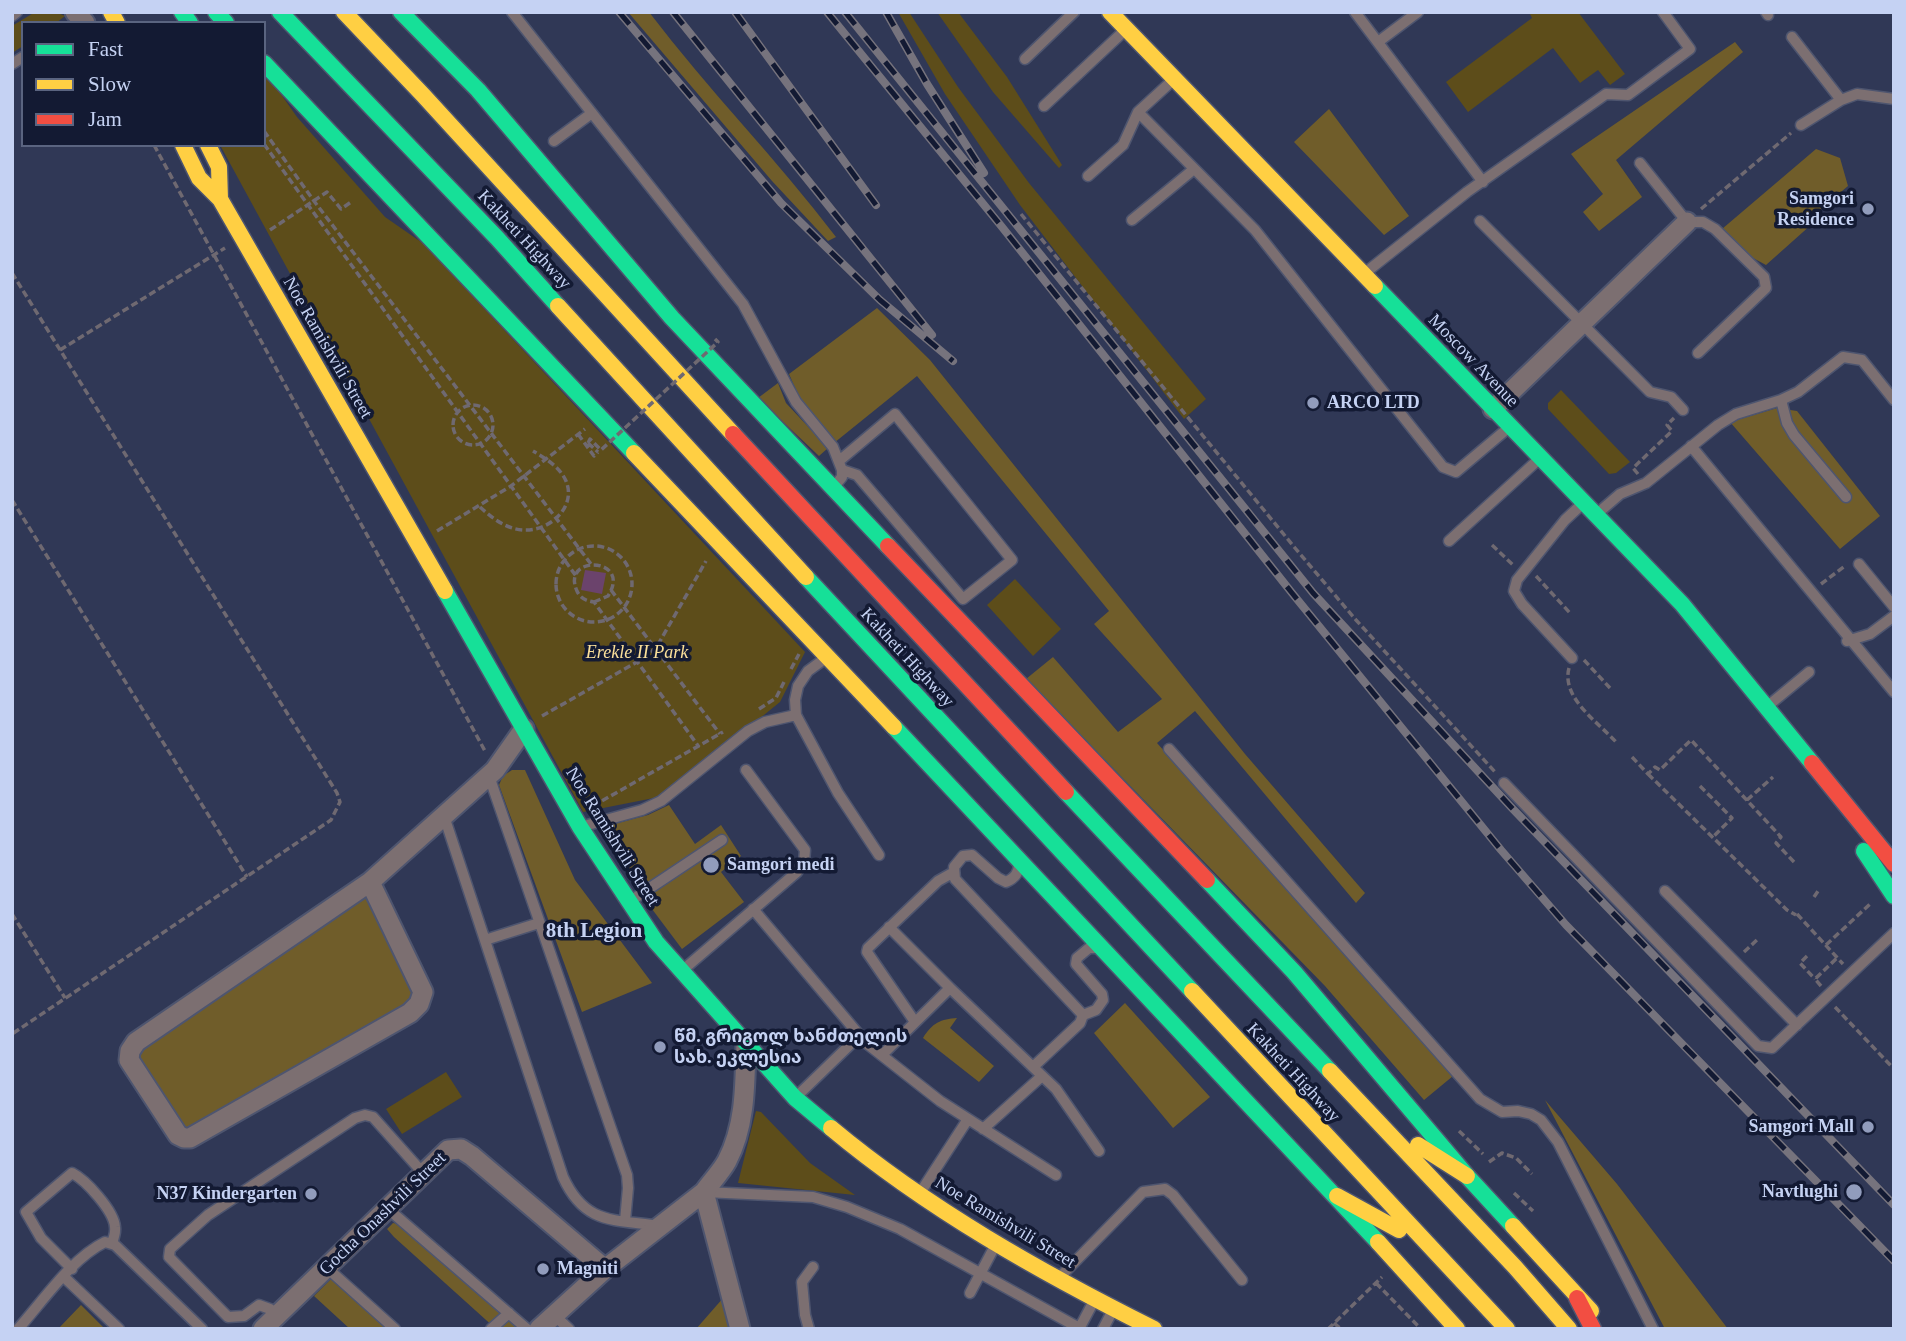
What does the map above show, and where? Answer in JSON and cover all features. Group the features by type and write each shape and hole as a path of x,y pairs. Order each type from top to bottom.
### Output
{"main road":[{"name":"Kakheti Highway","path":"280,12 497,238 699,462 1507,1329"},
{"name":"Kakheti Highway","path":"344,12 993,714 1376,1119 1569,1329"},
{"path":"401,12 478,90 672,318 1294,972 1467,1176 1577,1298 1610,1329"},
{"name":"Moscow Avenue","path":"1112,13 1682,604 1894,864"},
{"path":"266,65 1019,859 1283,1142 1338,1195 1457,1329"},
{"name":"Noe Ramishvili Street","path":"184,147 200,178 220,199 580,828 656,942 796,1098 850,1144 920,1194 997,1242 1095,1299 1154,1329"},
{"name":"Noe Ramishvili Street","path":"209,147 219,167 220,199"},
{"name":"Moscow Avenue","path":"1797,748 1894,896"},
{"path":"1376,1119 1467,1176"},
{"path":"1338,1195 1427,1245"},
{"path":"1577,1298 1593,1329"},
{"path":"1484,1305 1495,1329"}],"street":[{"path":"1493,409 1686,222"},
{"path":"370,883 424,992 419,1004 410,1013 190,1138 178,1135 129,1060 130,1051 136,1042 370,883 492,773 524,729"},
{"path":"539,1329 605,1269 704,1192 726,1162 736,1139 745,1095 746,1043"},
{"name":"Gocha Onashvili Street","path":"269,1323 448,1150 461,1149 472,1156 605,1269"},
{"path":"704,1192 740,1329"}],"lane":[{"path":"12,16 17,12"},
{"path":"512,12 743,304 796,402 833,447 841,465 842,477 833,488"},
{"path":"1025,60 1074,12"},
{"path":"1355,12 1483,182"},
{"path":"1378,42 1418,12"},
{"path":"1362,275 1422,227 1606,94 1628,95 1690,49 1663,12"},
{"path":"1044,106 1126,29"},
{"path":"1792,37 1841,100"},
{"path":"1088,176 1123,145 1138,112 1174,79"},
{"path":"1801,125 1841,100 1857,94 1894,99"},
{"path":"1138,112 1255,230 1443,467 1456,472 1510,427"},
{"path":"554,141 592,113"},
{"path":"1640,163 1686,222 1703,222 1715,229 1765,277 1766,288 1698,353"},
{"path":"1132,220 1194,169"},
{"path":"1480,221 1650,392 1671,397 1683,410"},
{"path":"1596,515 1620,494 1646,483 1736,414 1798,392 1843,356 1861,360 1894,400"},
{"path":"1781,400 1787,423 1794,435 1846,497"},
{"path":"895,414 1012,560 963,599 857,475 841,465 895,414"},
{"path":"1691,446 1894,692"},
{"path":"1449,541 1540,458"},
{"path":"1572,657 1522,604 1514,591 1517,580 1565,520 1584,502"},
{"path":"1859,564 1894,607"},
{"path":"1849,640 1870,634 1894,616"},
{"path":"831,661 823,660 808,671 798,686 796,715 838,793 879,855"},
{"path":"1766,708 1809,672"},
{"path":"580,828 642,810 661,801 748,731 765,722 796,715"},
{"path":"1169,749 1480,1098 1502,1112 1518,1111 1541,1120 1558,1142 1653,1329"},
{"path":"681,971 797,872 804,862 804,850 746,770"},
{"path":"492,773 540,923 627,1175 625,1221"},
{"path":"1504,783 1758,1046 1772,1048 1894,933"},
{"path":"444,816 571,1196 582,1208 598,1217 660,1226"},
{"path":"629,902 722,839"},
{"path":"1019,859 1019,870 1014,878 1006,882 972,855 964,856 954,867 955,879 1083,1014"},
{"path":"915,1022 867,953 869,945 938,881 954,872"},
{"path":"1665,891 1797,1025"},
{"path":"753,909 860,1035 882,1055 968,1119 1056,1175"},
{"path":"485,940 540,923"},
{"path":"889,927 1056,1089 1099,1152"},
{"path":"1083,1014 1096,1010 1103,1000 1102,994 1076,964 1077,958 1089,947 1102,949"},
{"path":"882,1055 950,988"},
{"path":"1033,1067 1080,1023 1083,1014"},
{"path":"796,1098 860,1035"},
{"path":"984,1129 1042,1076"},
{"path":"269,1323 270,1309 259,1305 244,1317 228,1317 169,1256 170,1249 208,1215 355,1118 365,1115 373,1117 423,1173"},
{"path":"920,1194 968,1119"},
{"path":"111,1244 115,1225 112,1217 84,1179 72,1173 26,1212 41,1238 68,1273 119,1329"},
{"path":"1058,1278 1143,1192 1165,1189 1173,1195 1242,1280"},
{"path":"704,1192 813,1198 847,1207 900,1229 1080,1329 1095,1299"},
{"path":"387,1208 527,1329"},
{"path":"18,1329 68,1273 93,1248 105,1242 111,1244 202,1329"},
{"path":"970,1293 997,1242"},
{"path":"326,1267 395,1329"},
{"path":"809,1329 802,1282 813,1267"},
{"path":"1103,1329 1114,1309"},
{"path":"491,1329 509,1313"},
{"path":"554,1315 569,1329"}],"path":[{"path":"1686,222 1801,125"},
{"path":"266,134 314,201 591,564"},
{"path":"155,147 492,773"},
{"path":"266,147 576,576"},
{"path":"270,230 327,192 341,209 351,202"},
{"path":"1021,214 1294,548 1504,783"},
{"path":"60,350 242,237"},
{"path":"12,273 337,793 340,802 331,820 12,1034"},
{"path":"578,434 594,456 598,452 588,443 590,439 601,450 718,342 715,339"},
{"path":"469,405 483,407 494,422 491,435 481,445 470,446 458,439 453,428 457,412 469,405"},
{"path":"1646,483 1633,468 1672,431 1667,425 1683,410"},
{"path":"437,531 480,507 524,477 587,426"},
{"path":"480,507 490,517 506,526 523,530 541,528 556,518 566,507 569,493 565,479 547,460 533,451"},
{"path":"12,500 247,877"},
{"path":"540,717 638,662 656,648 718,541"},
{"path":"1492,545 1525,570 1570,613"},
{"path":"598,547 610,550 621,557 628,567 632,578 632,591 624,607 607,620 597,623 573,616 558,596 556,583 564,560 580,550 598,547"},
{"path":"1812,590 1852,561 1859,564"},
{"path":"591,564 601,565 610,573 613,585 603,600 594,602 579,595 575,583 576,576 583,567 591,564"},
{"path":"611,590 720,734"},
{"path":"594,602 699,747"},
{"path":"754,712 776,698 799,653"},
{"path":"1610,688 1582,657 1572,657 1567,677 1574,698 1616,742"},
{"path":"590,808 732,727"},
{"path":"1647,774 1655,767 1660,770 1691,740 1781,837 1776,843 1795,863"},
{"path":"1632,757 1787,910 1797,915 1852,973"},
{"path":"1747,800 1773,777"},
{"path":"1700,786 1731,818 1712,838"},
{"path":"1814,897 1818,891"},
{"path":"1826,945 1870,903"},
{"path":"12,914 66,998"},
{"path":"1735,961 1758,939"},
{"path":"1807,956 1800,963 1894,1069"},
{"path":"1815,979 1838,958"},
{"path":"1489,1162 1502,1153 1516,1158 1532,1174"},
{"path":"1328,1329 1397,1262"},
{"path":"1376,1283 1418,1328"},
{"path":"1354,1304 1357,1308"},
{"path":"1334,1323 1341,1329"}],"green space":[{"path":"35,12 56,12 65,16 59,21 21,21 21,47 12,53 12,26"},
{"path":"898,12 909,12 958,87 1029,183 1206,399 1184,419 1020,205 945,94"},
{"path":"937,12 958,12 1007,77 1062,165 1059,168 993,92"},
{"path":"1529,12 1578,12 1625,74 1610,85 1598,70 1580,83 1553,48 1468,112 1446,82 1532,18"},
{"name":"Erekle II Park","path":"266,73 297,117 385,217 424,244 805,652 780,702 664,796 583,812 221,147 266,147"},
{"path":"1561,390 1630,462 1616,473 1609,474 1548,409 1548,403"},
{"path":"1015,579 1061,629 1033,656 987,605"},
{"path":"446,1072 462,1097 402,1134 386,1109"},
{"path":"756,1111 761,1112 810,1163 855,1195 738,1183"}],"shaded area":[{"path":"628,12 649,12 836,237 828,241 772,181"},
{"path":"1735,42 1743,52 1616,160 1642,197 1599,231 1583,212 1603,194 1571,154"},
{"path":"1329,109 1409,216 1384,235 1294,142"},
{"path":"1816,149 1840,158 1848,186 1822,208 1812,224 1766,265 1753,258 1722,229"},
{"path":"877,308 930,360 1245,754 1365,893 1356,903 1195,711 1157,743 1453,1076 1424,1100 1325,986 1026,679 1053,657 1118,732 1162,699 1094,624 1109,611 917,376 834,443 799,397 789,374"},
{"path":"778,383 786,403 828,448 819,456 758,398"},
{"path":"1777,408 1797,411 1880,516 1840,549 1730,422"},
{"path":"585,570 606,573 602,594 581,590"},
{"path":"512,770 525,770 575,880 652,983 582,1012 499,785 503,776"},
{"path":"669,805 695,844 721,825 741,856 721,872 744,902 682,949 634,885 603,827 648,815"},
{"path":"366,892 415,994 408,1005 188,1130 183,1128 137,1058 144,1042"},
{"path":"1125,1003 1210,1097 1173,1128 1094,1033"},
{"path":"957,1018 950,1028 994,1066 979,1082 923,1038 937,1023"},
{"path":"1545,1100 1617,1184 1728,1329 1665,1329"},
{"path":"393,1223 399,1224 521,1329 496,1329 394,1237 387,1229"},
{"path":"331,1279 387,1329 350,1329 314,1296"},
{"path":"724,1297 732,1329 696,1329"},
{"path":"81,1305 105,1329 58,1329"}],"railway":[{"path":"619,12 781,203 880,300 953,361"},
{"path":"673,12 932,335"},
{"path":"735,12 876,205"},
{"path":"827,12 1501,850 1566,925 1894,1261"},
{"path":"845,12 1313,593 1511,807 1894,1205"},
{"path":"886,12 927,84 984,173"}],"traffic: fast":[{"path":"182,12 189,21"},
{"path":"216,12 224,21"},
{"path":"280,12 497,238 558,306"},
{"path":"401,12 478,90 672,318 888,546"},
{"path":"266,65 634,453"},
{"path":"1375,286 1682,604 1812,763"},
{"path":"806,577 1192,991"},
{"path":"445,591 580,827 656,942 795,1098 831,1128"},
{"path":"894,727 1378,1242"},
{"path":"1066,792 1330,1071"},
{"path":"1864,851 1894,896"},
{"path":"1207,880 1294,972 1467,1176 1513,1226"}],"traffic: slow":[{"path":"111,12 116,21"},
{"path":"344,12 733,434"},
{"path":"1110,12 1375,286"},
{"path":"184,147 199,178 220,199 445,591"},
{"path":"209,147 219,167 220,199"},
{"path":"558,306 806,577"},
{"path":"634,453 894,727"},
{"path":"1192,991 1507,1329"},
{"path":"1330,1071 1515,1267 1569,1329"},
{"path":"831,1128 907,1186 987,1238 1154,1329"},
{"path":"1418,1145 1467,1176"},
{"path":"1337,1196 1399,1230"},
{"path":"1513,1226 1591,1311"},
{"path":"1378,1242 1457,1329"}],"traffic: jam":[{"path":"733,434 1066,792"},
{"path":"888,546 1207,880"},
{"path":"1812,763 1894,864"},
{"path":"1577,1298 1593,1329"}],"place":[{"name":"Samgori Residence","path":"1868,209"},
{"name":"ARCO LTD","path":"1313,403"},
{"name":"Samgori medi","path":"711,865"},
{"name":"წმ. გრიგოლ ხანძთელის სახ. ეკლესია","path":"660,1047"},
{"name":"Samgori Mall","path":"1868,1127"},
{"name":"Navtlughi","path":"1854,1192"},
{"name":"N37 Kindergarten","path":"311,1194"},
{"name":"Magniti","path":"543,1269"}],"district":[{"name":"8th Legion","path":"594,932"}]}
